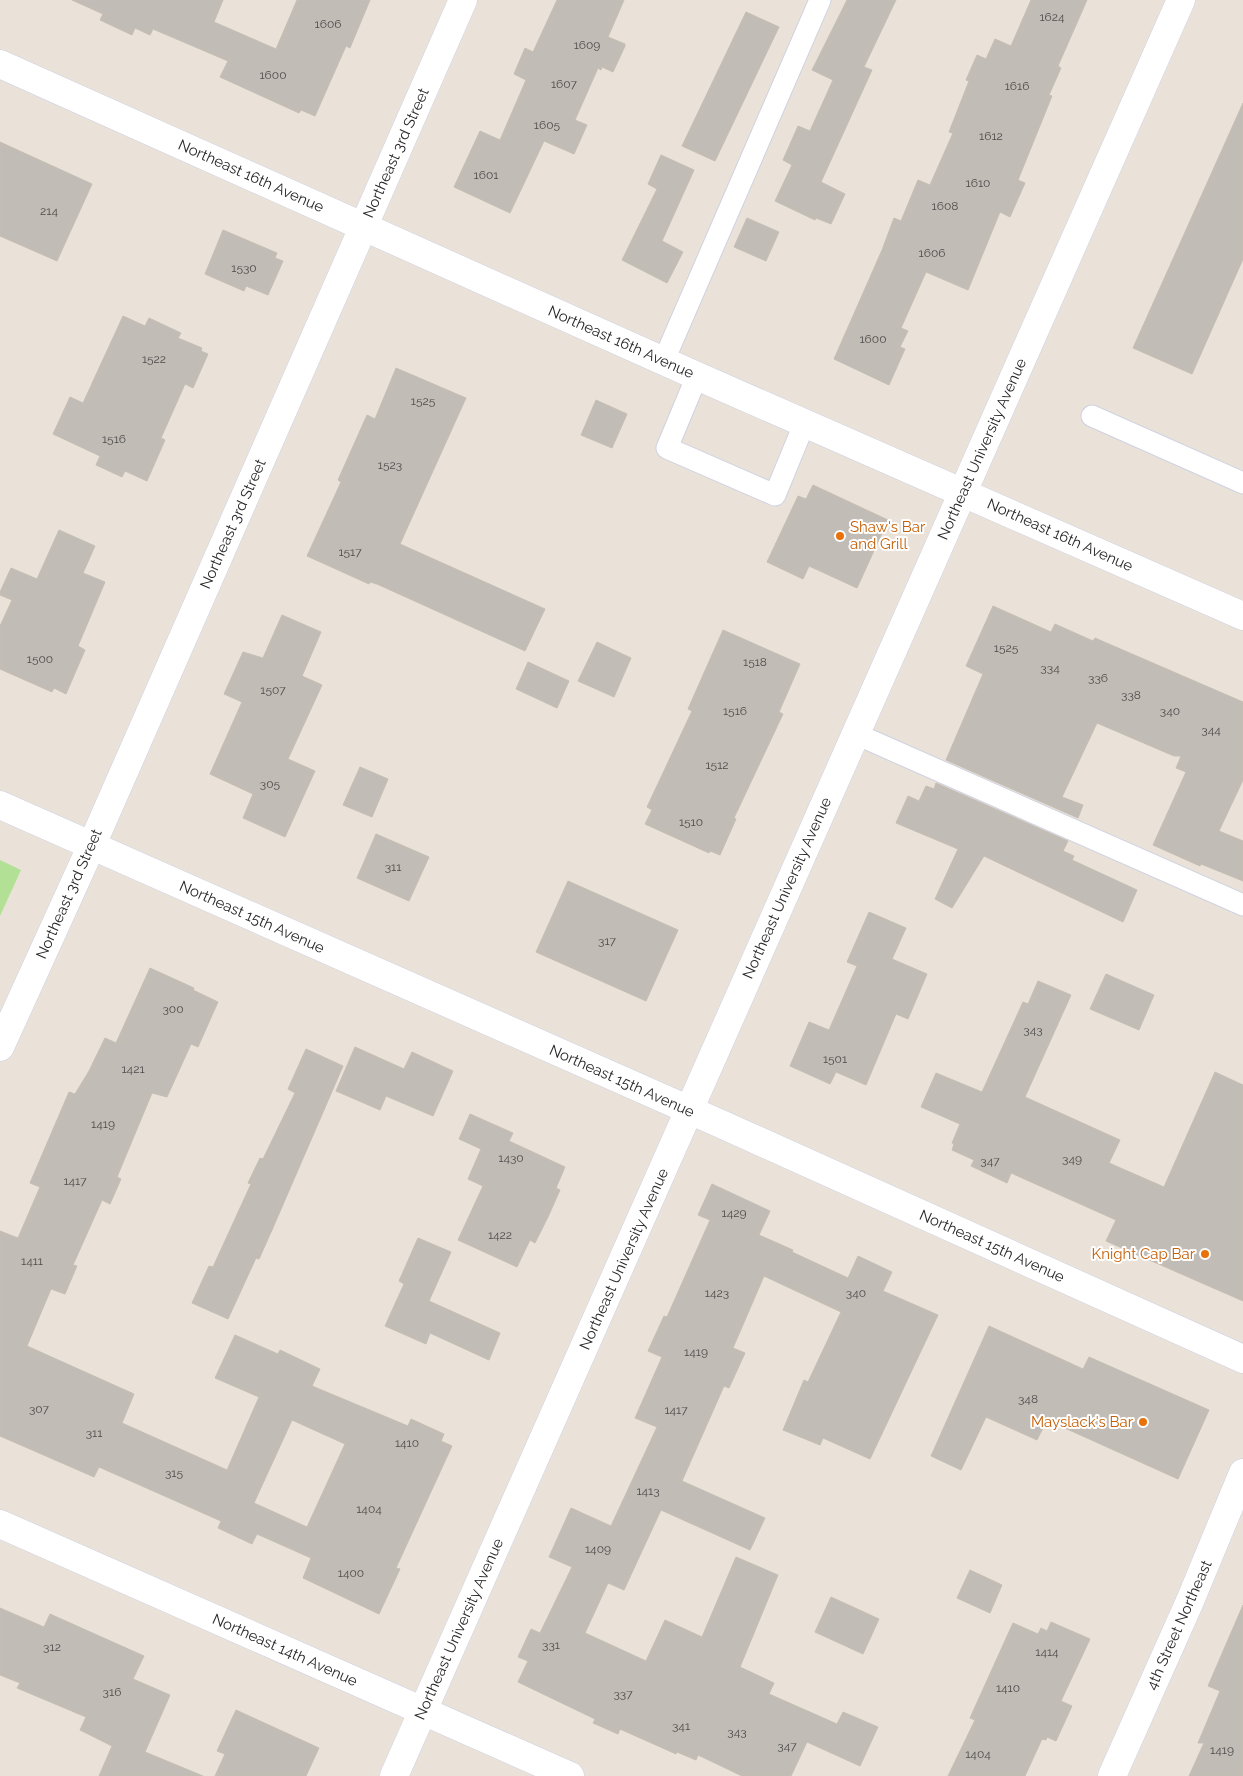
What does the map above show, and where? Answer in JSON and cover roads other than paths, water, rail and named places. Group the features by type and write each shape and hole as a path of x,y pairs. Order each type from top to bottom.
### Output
{"street":[{"name":"Northeast 3rd Street","path":"0,1047 91,846 464,0"},
{"name":"Northeast University Avenue","path":"394,1776 1180,0"},
{"name":"Northeast 16th Avenue","path":"0,64 697,376 1243,616"},
{"name":"Northeast 15th Avenue","path":"0,805 1243,1359"},
{"name":"4th Street Northeast","path":"1112,1776 1200,1577 1243,1473"},
{"name":"Northeast 14th Avenue","path":"0,1524 570,1776"}],"lane":[{"path":"664,360 820,0"},
{"path":"697,376 667,448 775,494 805,422"},
{"path":"1092,416 1243,483"},
{"path":"856,734 1243,905"}],"place":[{"name":"Shaw's Bar and Grill","path":"840,536"},
{"name":"Knight Cap Bar","path":"1205,1254"},
{"name":"Mayslack's Bar","path":"1143,1422"}]}
